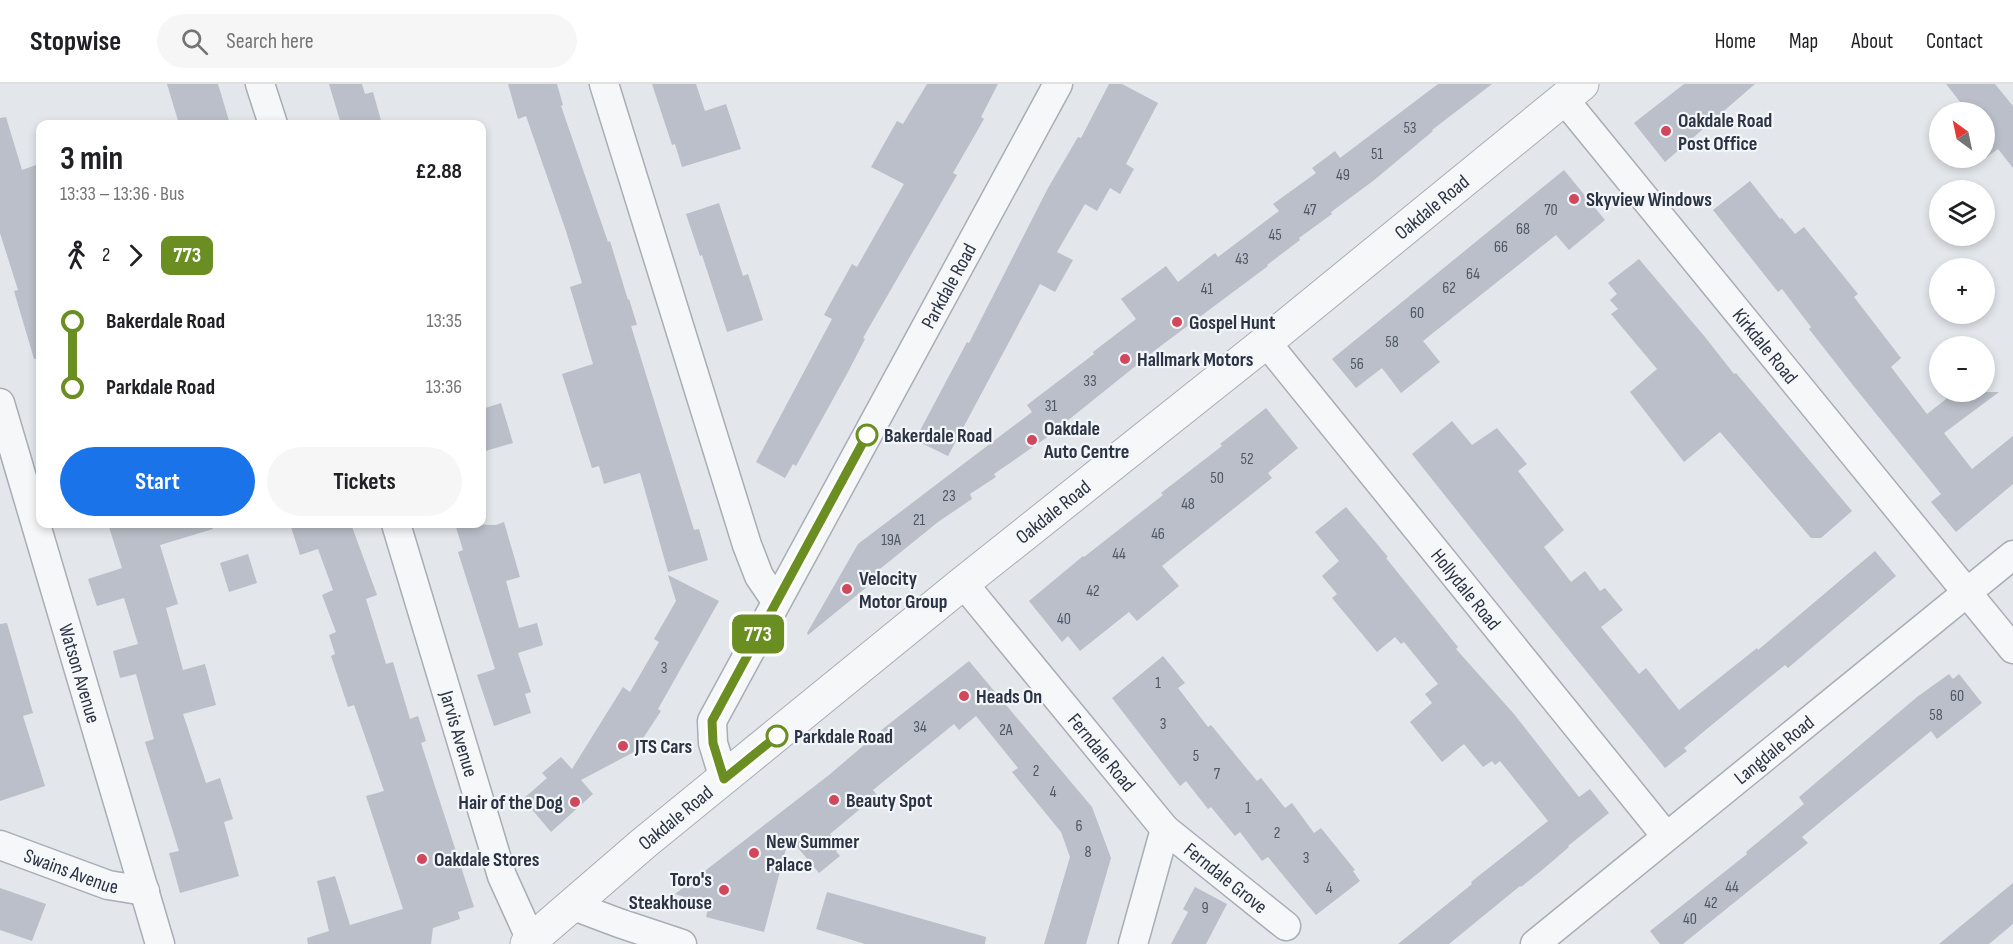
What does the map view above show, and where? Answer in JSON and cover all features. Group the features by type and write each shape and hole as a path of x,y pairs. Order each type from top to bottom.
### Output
{"street":[{"path":"260,84 272,120"},
{"path":"604,84 747,545 759,576 776,601"},
{"name":"Parkdale Road","path":"724,779 713,743 712,721 1058,84"},
{"name":"Oakdale Road","path":"529,942 644,843 963,583 1266,342 1573,91"},
{"name":"Kirkdale Road","path":"1573,91 2013,649"},
{"name":"Hollydale Road","path":"1266,342 1666,836"},
{"name":"Watson Avenue","path":"0,403 36,524"},
{"name":"Watson Avenue","path":"37,528 160,944"},
{"name":"Jarvis Avenue","path":"397,528 502,876 529,942"},
{"name":"Langdale Road","path":"1535,944 2013,555"},
{"name":"Ferndale Road","path":"963,583 1165,829"},
{"path":"1133,944 1165,829"},
{"name":"Ferndale Grove","path":"1165,829 1286,926"},
{"name":"Swains Avenue","path":"0,845 108,885 145,891"},
{"path":"571,904 682,944"}],"building":[{"path":"167,84 218,84 229,120 178,120"},
{"path":"329,84 362,84 365,94 373,92 381,120 340,120"},
{"path":"508,84 557,84 563,105 561,106 608,242 610,241 637,325 631,326 694,530 699,529 708,560 668,572 640,473 604,484 599,466 592,468 562,374 593,364 570,287 582,283 526,116 518,119"},
{"path":"652,84 696,84 705,111 726,104 741,149 682,167 675,144 672,145"},
{"path":"927,84 998,84 981,117 984,119 953,173 957,175 863,338 865,339 848,372 796,466 793,464 785,478 756,462 832,319 824,315 852,264 857,267 904,184 871,167 897,121 903,124"},
{"path":"1109,84 1122,84 1158,103 1126,164 1134,169 1120,194 1110,188 1097,211 1085,204 1057,252 1073,260 1055,292 1040,284 948,456 915,440 967,342 969,343 1048,188 1078,137 1081,138"},
{"path":"1438,84 1492,84 1432,130 1373,181 1331,212 1332,214 1299,238 1300,240 1268,266 1158,348 1046,438 994,474 996,477 970,494 972,499 938,522 875,573 879,577 808,635 807,633 858,544 1032,412 1027,405 1136,319 1121,299 1166,266 1178,282 1215,253 1218,257 1279,211 1273,204 1316,173 1312,168 1335,151 1340,158"},
{"path":"1684,84 1755,84 1665,162 1634,123"},
{"path":"1946,84 1995,84 2013,106 2013,168 1998,149 1995,151 1995,102 1960,102"},
{"path":"6,117 22,170 36,165 36,359 34,359 14,291 18,290 0,233 0,118"},
{"path":"1564,170 1605,220 1569,250 1556,235 1423,341 1440,362 1401,393 1382,368 1356,388 1332,359"},
{"path":"1750,181 1795,234 1804,227 1858,294 1854,297 1901,358 1891,367 1927,414 1942,402 1986,402 1944,433 1972,469 2013,436 2013,484 1956,532 1931,502 1941,494 1809,329 1811,327 1782,289 1778,292 1713,210"},
{"path":"719,203 743,276 748,274 763,320 727,332 686,214"},
{"path":"1639,259 1852,511 1821,538 1811,538 1720,432 1684,462 1630,392 1657,369 1611,314 1618,309 1610,300 1617,294 1608,283"},
{"path":"501,403 513,443 486,451 486,408"},
{"path":"1266,408 1298,448 1268,473 1272,478 1162,566 1179,586 1137,621 1129,612 1080,651 1068,636 1062,642 1029,601 1163,495 1161,493 1222,446 1220,444"},
{"path":"1452,421 1472,445 1497,428 1527,464 1518,471 1564,530 1544,547 1571,582 1585,571 1600,591 1605,588 1623,610 1601,627 1639,674 1646,668 1679,710 1757,648 1758,650 1875,551 1896,576 1788,668 1785,665 1708,728 1684,748 1687,751 1665,768 1412,454"},
{"path":"1346,507 1458,647 1456,649 1514,714 1579,797 1590,789 1609,813 1449,944 1398,944 1548,821 1500,761 1495,765 1492,761 1483,767 1464,744 1442,762 1410,722 1432,703 1425,694 1438,684 1404,642 1401,644 1395,637 1377,652 1332,598 1337,594 1322,576 1339,561 1315,532"},
{"path":"504,522 520,577 506,581 519,628 537,623 543,645 518,653 531,692 525,694 531,713 494,726 477,675 495,669 458,552 463,550 456,528 486,528 486,525"},
{"path":"109,528 213,528 160,545 178,604 166,608 183,670 205,664 216,705 183,714 206,783 220,778 233,819 224,822 239,876 180,893 169,853 179,851 145,742 154,739 136,674 120,678 113,651 138,644 124,598 97,606 88,579 122,568"},
{"path":"291,528 352,528 377,595 366,599 386,664 393,662 410,719 418,716 426,741 421,743 474,907 458,912 460,919 433,928 431,944 308,944 307,938 329,931 317,881 335,876 350,925 403,909 366,796 384,791 354,705 348,707 331,656 335,654 329,635 336,632 322,595 333,590 318,549 300,555"},
{"path":"248,554 257,583 229,592 220,563"},
{"path":"668,575 719,601 658,709 661,711 634,752 581,780 593,794 551,832 523,799 547,778 542,773 561,757 572,769 623,687 630,692 659,642 654,639 676,601"},
{"path":"7,623 33,713 23,716 45,786 0,801 0,624"},
{"path":"1163,656 1185,683 1178,688 1208,727 1211,725 1257,781 1261,778 1285,808 1292,803 1314,833 1321,828 1355,870 1353,871 1360,881 1316,915 1268,857 1262,861 1240,832 1235,836 1211,807 1208,809 1186,781 1180,786 1112,698"},
{"path":"969,661 1092,807 1111,858 1086,944 1044,944 1070,857 1061,832 1012,772 1018,768 976,716 959,730 954,724 873,790 877,795 830,834 841,848 836,851 840,856 819,873 789,837 764,932 706,917 709,905 675,894 829,775"},
{"path":"1949,674 1953,679 1959,674 1982,703 1937,739 1931,731 1802,837 1808,843 1683,944 1660,944 1650,931 1747,854 1746,852 1804,804 1799,797 1917,697"},
{"path":"2013,883 2013,924 1989,944 1939,944"},
{"path":"1195,887 1227,904 1206,944 1171,944 1188,912 1183,909"},
{"path":"0,888 46,904 32,941 0,930"},
{"path":"827,892 986,937 985,944 865,944 816,929"}],"bus line":[{"name":"773","path":"777,736 724,779 713,743 712,721 867,435"}],"place":[{"name":"Oakdale Road Post Office","path":"1666,131"},
{"name":"Skyview Windows","path":"1574,199"},
{"name":"Gospel Hunt","path":"1177,322"},
{"name":"Hallmark Motors","path":"1125,359"},
{"name":"Bakerdale Road","path":"867,435"},
{"name":"Oakdale Auto Centre","path":"1032,440"},
{"name":"Velocity Motor Group","path":"847,589"},
{"name":"Heads On","path":"964,696"},
{"name":"Parkdale Road","path":"777,736"},
{"name":"JTS Cars","path":"623,746"},
{"name":"Beauty Spot","path":"834,800"},
{"name":"Hair of the Dog","path":"575,802"},
{"name":"New Summer Palace","path":"754,853"},
{"name":"Oakdale Stores","path":"422,859"},
{"name":"Toro's Steakhouse","path":"724,890"}]}
